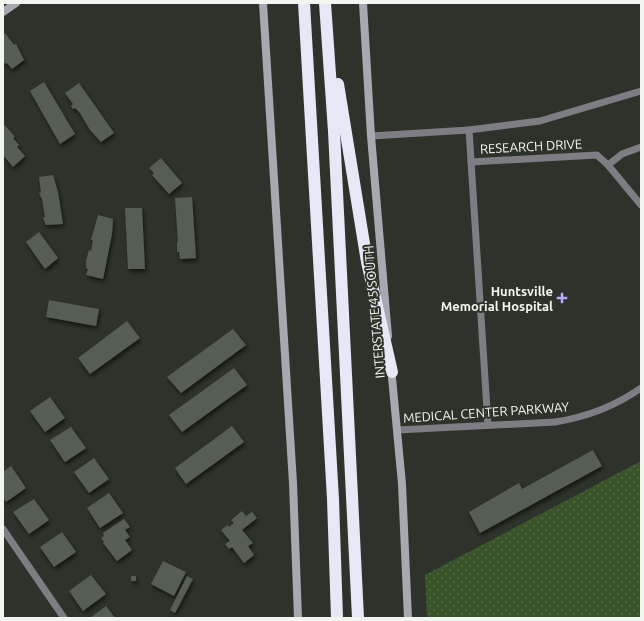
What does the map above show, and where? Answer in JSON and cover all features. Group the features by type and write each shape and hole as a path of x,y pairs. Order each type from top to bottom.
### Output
{"highway":[{"path":"304,3 332,491 337,618"},
{"path":"325,3 334,131 358,618"},
{"path":"329,3 332,44 346,140 367,262 392,372"}],"main road":[{"path":"3,12 16,3"},
{"path":"262,3 293,483 298,618"},
{"name":"INTERSTATE 45 SOUTH","path":"363,3 370,136 402,484 408,618"}],"street":[{"path":"370,136 469,130 540,121 641,91"},
{"path":"469,130 488,425"},
{"path":"608,165 622,154 641,147"},
{"name":"RESEARCH DRIVE","path":"471,162 597,155 608,165 641,205"},
{"name":"MEDICAL CENTER PARKWAY","path":"397,430 555,422 577,418 613,406 641,388"},
{"path":"3,529 64,618"}],"green space":[{"path":"641,461 641,618 427,618 425,575"}],"building":[{"path":"5,33 14,45 16,44 24,60 12,69 7,63 5,64 3,58 3,35"},
{"path":"44,82 75,134 60,144 30,91"},
{"path":"79,83 114,133 101,142 90,130 80,113 75,108 73,109 71,106 73,104 65,93"},
{"path":"3,123 15,137 13,138 19,145 17,147 25,156 13,167 3,155"},
{"path":"161,158 182,183 169,194 152,175 154,173 149,168"},
{"path":"53,175 58,192 63,224 46,225 43,218 45,217 42,199 39,193 41,192 39,177"},
{"path":"192,197 196,258 180,259 179,252 177,252 178,242 175,198"},
{"path":"125,208 142,208 145,269 128,269"},
{"path":"98,215 113,219 112,234 103,279 86,275 88,269 86,268 86,261 89,250 91,251 93,240 91,240"},
{"path":"39,232 58,258 45,269 26,242"},
{"path":"49,300 99,309 96,326 46,317"},
{"path":"127,321 140,338 90,374 78,358"},
{"path":"233,329 246,345 181,393 167,377"},
{"path":"234,368 247,385 182,432 169,415"},
{"path":"50,397 65,418 45,432 30,411"},
{"path":"232,426 244,442 186,484 175,468"},
{"path":"71,427 86,448 65,462 50,440"},
{"path":"593,450 602,466 480,533 469,512 519,483 522,489"},
{"path":"94,458 109,479 89,493 74,472"},
{"path":"11,466 26,488 6,502 3,497 3,472"},
{"path":"109,493 123,513 100,528 87,508"},
{"path":"34,499 49,520 29,534 13,512"},
{"path":"242,511 246,516 252,512 257,518 242,530 253,543 248,546 254,555 244,563 232,547 229,549 225,544 230,541 221,530 234,523 231,520"},
{"path":"124,519 130,527 125,530 130,537 125,540 132,550 117,561 103,543 104,542 101,538 104,536 103,533"},
{"path":"62,532 76,552 54,567 40,547"},
{"path":"163,561 186,572 174,596 151,584"},
{"path":"91,575 106,594 83,611 69,591"},
{"path":"131,576 136,576 136,581 131,581"},
{"path":"187,576 193,579 175,613 170,610"},
{"path":"106,606 115,618 90,618"}],"place":[{"name":"Huntsville Memorial Hospital","path":"562,298"}]}
